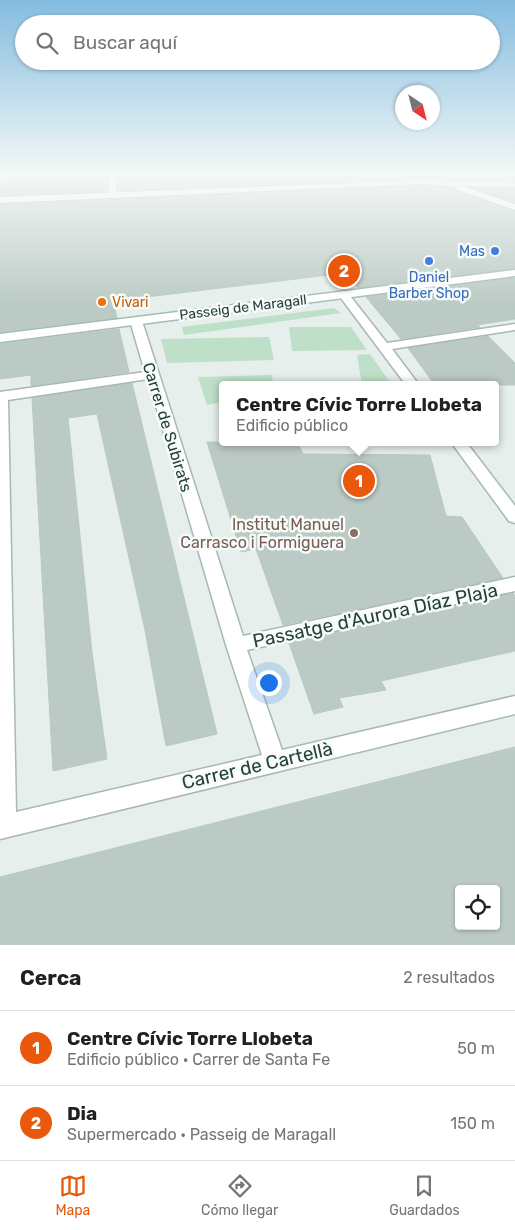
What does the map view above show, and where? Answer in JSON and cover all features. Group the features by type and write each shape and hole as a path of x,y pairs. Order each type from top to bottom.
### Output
{"street":[{"name":"Passeig de Maragall","path":"0,338 515,272"},
{"path":"343,294 410,381"},
{"name":"Carrer de Subirats","path":"136,321 236,645 275,761"},
{"path":"384,347 514,329"},
{"path":"3,827 0,396 152,375"},
{"path":"461,446 515,517"},
{"name":"Passatge d'Aurora Díaz Plaja","path":"236,645 515,584"},
{"name":"Carrer de Cartellà","path":"3,827 515,705"}],"green space":[{"path":"334,308 341,313 184,335 182,327"},
{"path":"289,327 351,327 367,350 292,351"},
{"path":"269,337 274,360 167,363 161,339"},
{"path":"370,354 389,381 361,381 357,355"},
{"path":"272,375 273,381 219,381 219,403 207,405 198,377"}],"building":[{"path":"0,218 515,218 515,268 358,288 346,273 113,301 117,318 0,332"},
{"path":"515,278 515,319 477,325 480,327 401,339 366,297"},
{"path":"119,329 129,372 31,386 31,375 0,379 0,344"},
{"path":"488,336 515,363 515,385 499,385 499,381 432,381 408,348"},
{"path":"132,383 217,734 166,746 145,630 97,414 68,418 92,653 107,759 53,771 32,398"},
{"name":"Institut Manuel Carrasco i Formiguera","path":"207,442 219,442 219,446 299,446 303,454 430,455 446,516 462,517 503,578 283,625 256,549 241,552"},
{"path":"513,593 515,596 515,651 381,681 386,690 339,698 343,707 314,714 289,643"},
{"path":"515,747 515,945 0,945 0,877"}],"place":[{"name":"Mas","path":"495,251"},
{"name":"Daniel Barber Shop","path":"429,261"},
{"name":"Dia","path":"344,271"},
{"name":"Vivari","path":"102,302"},
{"name":"Centre Cívic Torre Llobeta","path":"359,481"},
{"name":"Institut Manuel Carrasco i Formiguera","path":"354,533"}]}
